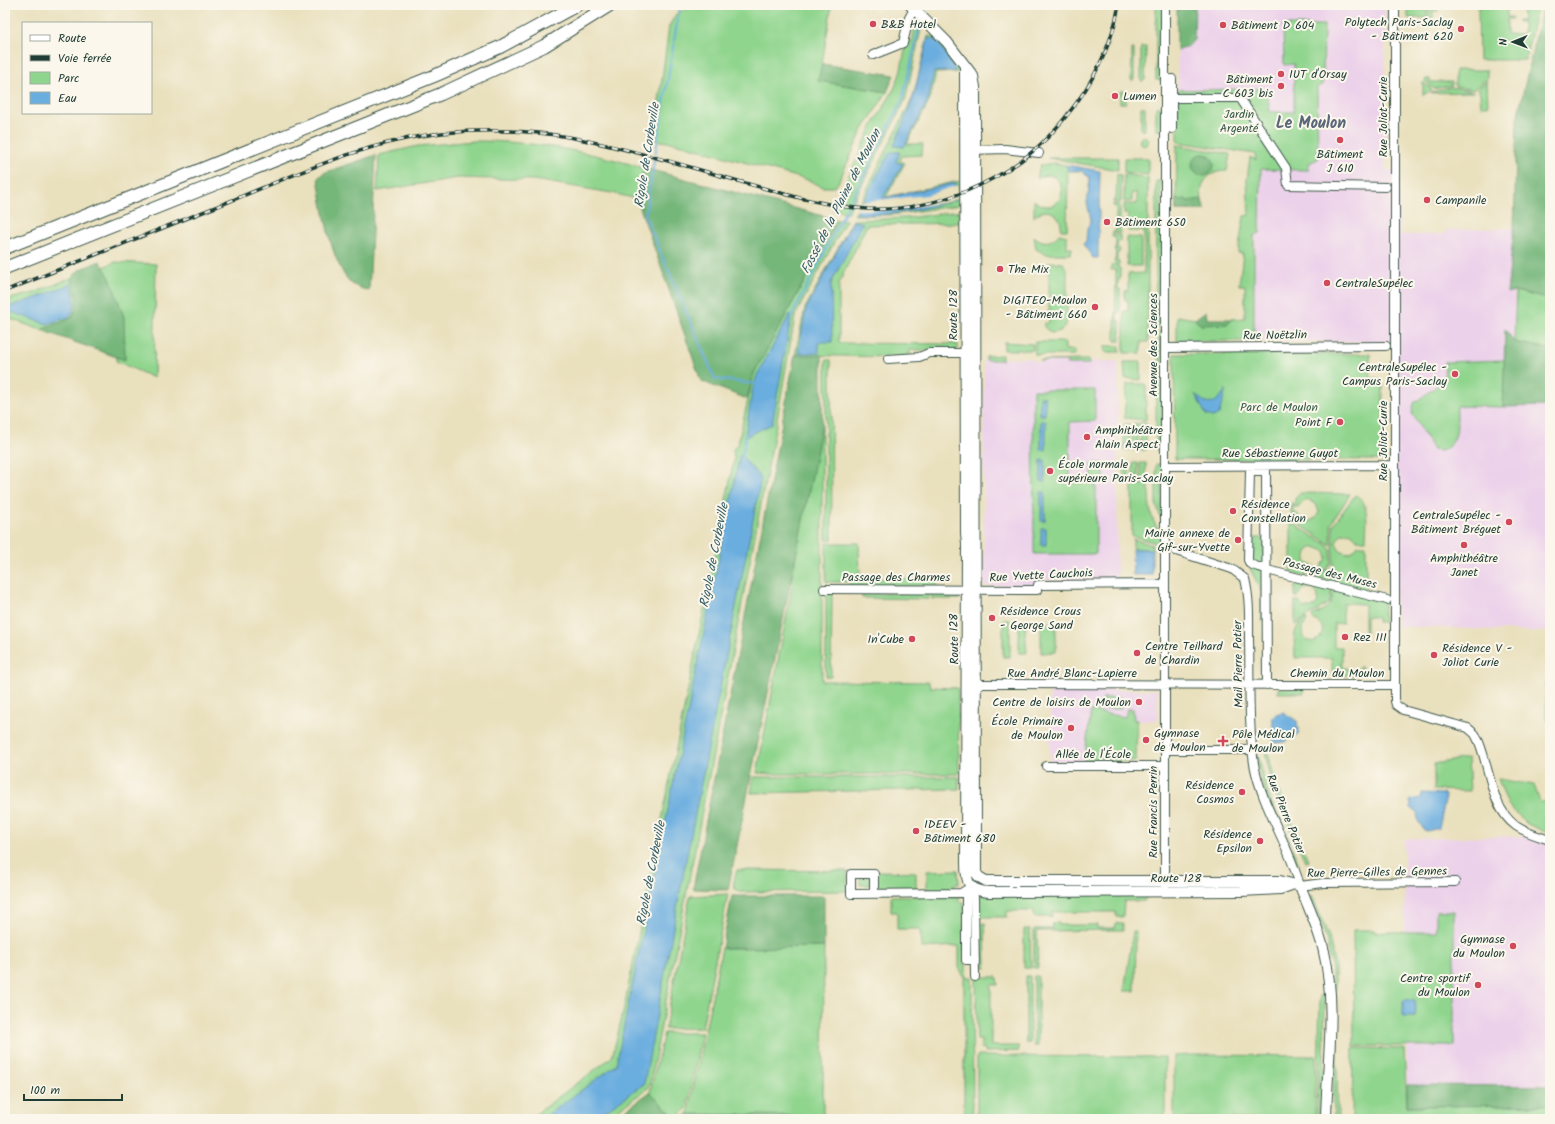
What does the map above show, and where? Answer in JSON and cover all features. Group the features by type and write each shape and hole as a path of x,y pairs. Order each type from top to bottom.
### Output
{"highway":[{"path":"5,268 441,94 544,46 610,5"},
{"path":"5,248 434,76 500,47 575,6"},
{"path":"5,238 25,234 31,237"}],"main road":[{"name":"Route 128","path":"912,7 947,42 964,67 973,76 975,87 970,150 967,353 971,590"},
{"name":"Route 128","path":"970,150 971,684 975,867 979,877 986,881 1165,886"},
{"name":"Route 128","path":"971,684 966,863 968,882 971,887 976,890 989,892 1280,881 1295,886"},
{"path":"1295,886 1316,925 1327,964 1329,986 1332,1119"},
{"path":"1326,1119 1330,1048"}],"street":[{"name":"Avenue des Sciences","path":"1165,5 1165,685"},
{"name":"Rue Joliot-Curie","path":"1395,5 1395,685"},
{"path":"873,55 904,43 912,7"},
{"path":"1172,78 1172,129"},
{"path":"1171,95 1240,98 1286,168 1288,185 1386,187"},
{"path":"970,150 1005,149 1039,153"},
{"name":"Rue Noëtzlin","path":"1165,348 1386,346"},
{"path":"888,359 919,357 929,353 967,353"},
{"name":"Rue Sébastienne Guyot","path":"1164,466 1395,465"},
{"path":"1264,569 1253,566 1248,560 1250,471 1266,471 1264,569 1267,685"},
{"name":"Mail Pierre Potier","path":"1176,551 1232,569 1245,579 1249,602 1250,685 1253,750"},
{"name":"Passage des Muses","path":"1264,569 1387,600"},
{"name":"Rue Yvette Cauchois","path":"971,590 1038,590 1038,585 1164,584"},
{"name":"Passage des Charmes","path":"824,589 971,590"},
{"name":"Rue André Blanc-Lapierre","path":"971,684 1250,685"},
{"name":"Rue Francis Perrin","path":"1165,685 1165,886"},
{"name":"Chemin du Moulon","path":"1250,685 1395,685 1395,701 1399,708 1464,726 1475,734 1483,753 1496,797 1506,818 1527,832 1550,840"},
{"path":"1165,750 1253,750"},
{"name":"Rue Pierre Potier","path":"1253,750 1260,787 1294,866 1295,886"},
{"name":"Allée de l'École","path":"1046,766 1165,766"},
{"name":"Rue Pierre-Gilles de Gennes","path":"1295,886 1323,883 1455,882"},
{"path":"874,893 961,893 971,887"},
{"path":"971,887 966,897 970,920 966,960 975,960 975,977"}],"shaded area":[{"name":"CentraleSupélec - Campus Paris-Saclay","path":"1177,5 1385,5 1385,170 1399,170 1400,235 1445,234 1446,230 1514,228 1516,406 1550,406 1550,632 1396,626 1395,342 1254,341 1256,169 1309,170 1269,112 1267,93 1260,89 1178,90"},
{"name":"École normale supérieure Paris-Saclay","path":"1031,358 1036,362 1118,361 1117,582 1096,582 1095,580 1037,580 1037,585 984,586 984,359"},
{"path":"1050,690 1157,690 1158,720 1137,720 1136,761 1050,761"},
{"name":"Centre sportif du Moulon","path":"1524,836 1550,845 1550,1086 1407,1085 1404,839"}],"green space":[{"path":"693,5 832,5 819,81 887,92 862,131 838,183 834,187 823,187 808,180 675,143 654,140 669,26 676,14"},
{"path":"1156,5 1162,5 1162,80 1156,80"},
{"path":"1177,5 1195,5 1194,40 1186,48 1177,50"},
{"path":"1427,5 1427,18 1408,18 1408,6"},
{"path":"1429,5 1438,5 1438,11 1433,11 1433,18 1429,18"},
{"path":"1538,5 1525,60 1479,60 1478,7 1510,7 1512,9 1507,9 1507,17 1512,17 1512,19 1507,19 1507,34 1523,35 1523,22 1518,22 1518,20 1523,20 1523,9 1518,9 1520,7"},
{"path":"1543,5 1550,5 1550,300 1516,291 1507,293 1514,228 1517,119"},
{"path":"916,20 920,24 920,32 905,101 848,212 833,210 847,186 845,184 872,127 894,89 900,74 907,41 912,42"},
{"name":"Jardin Argenté","path":"1283,25 1324,25 1323,85 1317,87 1318,159 1309,163 1309,170 1261,169 1260,233 1254,235 1254,341 1177,341 1177,316 1195,319 1198,323 1227,324 1232,319 1245,318 1245,285 1239,285 1243,254 1238,253 1244,216 1249,215 1247,180 1250,157 1256,160 1255,154 1178,142 1178,90 1260,89 1267,93 1270,112 1294,112 1294,64 1284,65"},
{"path":"928,36 939,36 957,62 960,72 936,73 930,100 907,144 923,144 922,155 902,156 900,161 905,163 886,197 959,181 959,205 892,215 854,215 913,97"},
{"path":"1141,47 1146,47 1145,80 1141,82"},
{"path":"1132,49 1134,49 1134,80 1131,80"},
{"path":"822,64 894,75 887,92 818,81"},
{"path":"1455,70 1487,70 1487,79 1473,90 1455,86"},
{"path":"1426,79 1430,79 1430,82 1452,82 1452,85 1434,89 1425,81"},
{"path":"1487,81 1488,106 1481,106 1478,88"},
{"path":"1423,82 1432,90 1423,95"},
{"path":"1451,87 1474,92 1430,93"},
{"path":"1120,91 1126,91 1126,103 1120,103"},
{"path":"1141,107 1145,107 1145,130 1141,130"},
{"path":"1156,107 1162,107 1162,130 1156,130"},
{"path":"1144,136 1149,141 1144,146 1139,141"},
{"path":"474,141 496,141 560,148 644,168 637,199 612,193 534,180 458,178 377,191 379,155 418,146"},
{"path":"1177,145 1230,154 1227,171 1212,174 1204,183 1202,195 1205,210 1176,210"},
{"path":"1203,154 1211,157 1214,165 1211,173 1203,176 1195,173 1192,165 1195,157"},
{"path":"376,155 369,291 352,284 344,275 338,263 325,219 318,178 323,173"},
{"path":"1048,158 1118,158 1118,170"},
{"path":"1124,158 1148,158 1148,175 1124,172"},
{"path":"1054,163 1066,165 1068,171 1067,230 1061,230 1059,219 1056,215 1048,211 1038,213 1034,217 1034,200 1037,203 1049,206 1056,203 1060,198 1062,192 1061,185 1057,180 1052,176 1045,175 1037,179 1040,165"},
{"path":"644,168 838,220 754,373 747,399 701,381 637,199"},
{"path":"1117,174 1121,175 1121,202 1113,202 1113,200 1116,200"},
{"path":"1124,174 1148,178 1148,342 1141,342 1141,353 1124,353 1124,311 1128,311 1128,300 1125,300 1125,291 1128,291 1128,274 1144,273 1144,231 1128,231 1128,214 1124,213 1124,204 1137,204 1137,193 1132,193 1132,201 1124,202"},
{"path":"1156,181 1161,181 1162,327 1156,327"},
{"path":"1183,198 1188,201 1201,199 1205,210 1176,210 1176,199 1181,201"},
{"path":"1113,204 1120,204 1120,233 1112,233 1116,231 1116,206 1113,206"},
{"path":"959,211 959,223 867,225 839,283 839,343 958,344 958,350 910,350 910,355 888,357 795,355 805,308 853,220 907,218"},
{"path":"838,220 846,220 795,316 776,425 650,1084 647,1089 605,1119 529,1119 612,1057 623,1013 734,460 733,449 738,443 754,373"},
{"path":"1059,234 1067,236 1067,248 1072,248 1071,254 1045,254 1036,249 1034,236 1037,239 1050,241"},
{"path":"1112,235 1120,235 1120,241 1118,242 1117,249 1120,249 1119,253 1117,253 1117,261 1119,262 1119,265 1117,265 1117,267 1120,268 1118,289 1120,289 1120,312 1117,312 1117,321 1120,321 1120,341 1115,341 1116,270 1111,270 1111,265 1115,265 1116,238 1112,237"},
{"path":"1127,237 1141,238 1141,266 1127,266"},
{"path":"100,261 110,278 124,317 125,360 41,330 72,318 76,307 77,298 71,278 79,270"},
{"path":"115,262 156,264 154,378 116,361 121,343 101,268"},
{"path":"1049,262 1063,263 1067,270 1067,320 1062,330 1051,333 1044,327 1044,323 1049,323"},
{"path":"71,278 77,298 76,307 72,318 41,330 5,317 5,300 34,293"},
{"path":"1516,291 1550,300 1550,349 1514,342"},
{"path":"1206,311 1207,319 1232,319 1227,324 1201,325 1195,319"},
{"path":"1505,329 1514,342 1550,349 1550,406 1503,407"},
{"path":"1159,331 1162,331 1162,380 1159,380"},
{"path":"1004,342 1033,344 1033,350 1004,350"},
{"path":"1035,342 1065,342 1065,350 1075,350 1075,355 1035,355"},
{"path":"1105,346 1120,346 1120,352 1105,352"},
{"name":"Parc de Moulon","path":"1174,354 1370,354 1370,378 1378,378 1383,384 1383,460 1175,459"},
{"path":"795,355 822,355 822,424 814,466 728,890 693,889"},
{"path":"1002,355 1002,360 986,360 986,356"},
{"path":"826,360 831,360 832,540 826,540"},
{"path":"1089,360 1089,364 1067,364 1067,361 1040,361"},
{"path":"1505,360 1503,407 1457,406 1457,426 1455,437 1448,447 1442,451 1433,450 1412,413 1414,403 1444,381 1445,362"},
{"path":"1124,362 1141,362 1141,380 1125,378"},
{"path":"1156,383 1162,383 1162,450 1156,450"},
{"path":"1127,384 1146,384 1146,420 1124,418"},
{"path":"1033,390 1095,390 1095,421 1070,422 1070,483 1096,483 1096,554 1034,554"},
{"path":"1138,423 1138,450 1132,450 1133,424"},
{"path":"1140,423 1146,423 1146,450 1141,450"},
{"path":"822,424 822,681 929,682 930,687 958,688 959,774 757,773 793,581 791,581"},
{"path":"1124,424 1129,424 1130,450 1124,450"},
{"path":"1092,463 1104,463 1104,481 1092,481"},
{"path":"1124,463 1129,463 1129,481 1124,481"},
{"path":"1133,463 1138,463 1138,481 1133,481"},
{"path":"1140,463 1146,463 1146,481 1141,481"},
{"path":"1156,464 1162,464 1162,521 1156,504"},
{"path":"1132,484 1149,484 1151,513 1153,521 1162,537 1163,544 1132,536"},
{"path":"1300,493 1350,494 1331,524 1331,545 1296,522 1294,513 1297,513 1302,520 1308,522 1316,518 1319,512 1316,504 1309,500 1303,502 1298,508 1295,508 1295,499"},
{"path":"1355,495 1360,498 1366,508 1366,540 1357,540 1352,533 1344,533 1340,536 1336,543 1340,550 1346,553 1353,551 1358,545 1366,545 1366,594 1333,584 1333,525"},
{"path":"1291,503 1293,503 1294,524 1326,544 1331,550 1331,564 1323,571 1321,567 1327,558 1325,551 1315,547 1308,551 1306,560 1307,563 1316,568 1318,572 1307,576 1301,576 1294,574 1291,571"},
{"path":"1251,538 1264,538 1264,621 1262,621 1261,591 1251,570"},
{"path":"1133,539 1152,545 1152,549 1133,549"},
{"path":"826,543 859,543 860,578 938,580 937,586 850,586 850,582 826,582"},
{"path":"1331,568 1331,582 1311,577"},
{"path":"1302,581 1331,587 1331,599 1329,603 1295,625 1295,601 1298,601 1303,607 1310,608 1315,606 1318,600 1317,593 1311,588 1303,589 1297,597 1295,597 1295,587"},
{"path":"1333,588 1384,601 1384,622 1377,622 1377,617 1366,617 1366,633 1364,632 1364,604 1343,603 1343,623 1334,624 1334,647 1342,647 1342,666 1356,674 1359,667 1362,667 1362,670 1357,675 1332,675 1332,658 1295,658 1295,632 1301,623 1306,619 1307,622 1302,628 1303,637 1308,641 1318,640 1321,636 1322,627 1319,623 1313,620 1312,616 1328,606 1332,599"},
{"path":"826,593 832,593 831,677 826,677"},
{"path":"929,593 929,599 862,598 862,594"},
{"path":"932,593 950,593 959,595 959,599 932,599"},
{"path":"1003,620 1010,620 1010,657 1003,657"},
{"path":"1019,622 1026,622 1025,629 1027,653 1019,653"},
{"path":"1041,623 1056,623 1056,652 1041,653"},
{"path":"1550,678 1549,723 1546,720 1546,683"},
{"path":"1278,688 1304,688 1304,693 1278,693"},
{"path":"1103,698 1121,698 1121,709 1103,709"},
{"path":"1127,709 1133,709 1134,720 1137,720 1136,761 1084,760 1091,711 1125,717"},
{"path":"1265,753 1268,753 1275,781 1308,860 1305,861 1274,790"},
{"path":"1255,754 1258,754 1268,794 1299,864 1296,865 1265,795"},
{"path":"1468,758 1470,791 1434,790 1434,764"},
{"path":"754,777 959,777 959,789 751,793"},
{"path":"1498,779 1534,785 1540,802 1550,802 1550,834 1527,824 1508,805"},
{"path":"737,870 847,871 847,891 739,892 736,890 734,885"},
{"path":"958,870 959,884 954,885 953,890 927,890 927,871"},
{"path":"876,871 916,872 916,891 877,891"},
{"path":"860,877 871,877 871,885 860,885"},
{"path":"1149,893 1144,901 1124,901 1123,917 1116,917 1116,912 1052,912 1052,917 1034,917 1034,911 1007,911 1007,917 977,917 977,895"},
{"path":"728,894 702,1028 665,1029 690,896"},
{"path":"1312,895 1329,937 1335,967 1338,1119 1334,1119 1332,970 1326,938 1309,896"},
{"path":"732,896 824,896 824,947 722,948"},
{"path":"891,896 959,896 959,902 964,902 964,964 966,964 966,977 972,977 973,1119 964,1119 964,976 959,968 959,946 921,948 920,929 897,929 897,912 891,912"},
{"path":"1436,911 1454,911 1454,1046 1354,1046 1353,930 1374,930 1374,932 1436,932"},
{"path":"985,923 986,968 982,968 982,955 977,955 977,924"},
{"path":"1053,923 1059,923 1059,925 1097,925 1097,928 1115,928 1116,923 1123,923 1123,930 1037,931 1038,968 1034,968 1034,929 1052,929"},
{"path":"1024,929 1030,929 1031,968 1024,968"},
{"path":"1133,932 1136,932 1135,991 1124,991"},
{"path":"824,947 823,1116 755,1117 688,1114 722,948"},
{"path":"1026,976 1030,976 1030,1043 1026,1043"},
{"path":"1034,976 1038,976 1038,1046 1034,1046"},
{"path":"976,977 997,977 998,985 991,985 991,1046 1019,1046 1019,1051 985,1052 985,1049 981,1048 981,1040 977,1040"},
{"path":"1320,995 1325,995 1323,1119 1317,1119"},
{"path":"664,1033 702,1033 687,1108 677,1119 650,1092"},
{"path":"1353,1048 1404,1049 1407,1106 1550,1105 1550,1119 1352,1119"},
{"path":"977,1056 1165,1057 1165,1119 977,1119"},
{"path":"1174,1056 1316,1056 1315,1119 1174,1119"},
{"path":"1407,1085 1550,1086 1550,1105 1407,1106"},
{"path":"650,1092 677,1119 613,1119"},
{"path":"688,1114 823,1116 823,1119 681,1119"}],"water":[{"path":"928,38 937,40 956,71 934,72 928,101 904,147 894,146 913,98"},
{"path":"890,152 900,152 896,162 903,164 883,198 956,183 956,200 919,209 894,213 869,215 856,214"},
{"path":"1066,165 1100,171 1098,258 1093,258 1083,244 1086,241 1087,229 1091,220 1087,203 1090,178 1081,171 1068,171"},
{"path":"853,221 863,223 831,283 832,342 819,342 819,353 798,353 806,309"},
{"path":"71,284 75,300 74,308 70,317 47,324 5,310 5,308"},
{"path":"790,314 791,318 772,424 745,437 752,392 757,375"},
{"path":"1226,389 1219,414 1213,417 1206,415 1195,394 1204,401 1212,403 1219,398"},
{"path":"1040,397 1045,397 1045,415 1040,415"},
{"path":"1041,421 1046,421 1046,450 1041,450"},
{"path":"740,454 761,479 683,876 644,1084 593,1119 542,1119 616,1065"},
{"path":"1041,460 1045,460 1045,482 1041,481"},
{"path":"1041,492 1045,492 1045,521 1041,521"},
{"path":"1041,528 1046,528 1046,545 1041,545"},
{"path":"1132,549 1152,549 1152,575 1133,575"},
{"path":"1283,712 1297,721 1299,734 1284,742 1275,743 1272,738 1273,717 1276,714"},
{"path":"1422,793 1444,794 1446,797 1439,828 1427,831 1424,830 1418,821 1417,812 1411,808 1410,800 1421,798"},
{"path":"1403,1000 1415,1000 1415,1017 1403,1017"}],"pier":[{"path":"958,185 958,198 948,202 893,210 856,210 862,201 927,195"}],"waterway":[{"name":"Rigole de Corbeville","path":"680,5 645,216 715,379 756,384"},
{"name":"Fossé de la Plaine de Moulon","path":"923,13 925,5"},
{"name":"Fossé de la Plaine de Moulon","path":"790,319 902,101 921,20"},
{"name":"Rigole de Corbeville","path":"742,457 746,434"}],"railway":[{"path":"5,291 336,159 388,143 442,133 508,131 558,135 615,147 770,190 834,205 867,209 892,209 942,200 989,181 1011,168 1031,153 1062,122 1094,76 1109,42 1119,5"}],"place":[{"name":"B&B Hotel","path":"873,24"},
{"name":"Bâtiment D 604","path":"1223,25"},
{"name":"Polytech Paris-Saclay - Bâtiment 620","path":"1461,29"},
{"name":"IUT d'Orsay","path":"1281,74"},
{"name":"Bâtiment C 603 bis","path":"1281,86"},
{"name":"Lumen","path":"1115,96"},
{"name":"Bâtiment J 610","path":"1340,140"},
{"name":"Campanile","path":"1427,200"},
{"name":"Bâtiment 650","path":"1107,222"},
{"name":"The Mix","path":"1000,269"},
{"name":"CentraleSupélec","path":"1327,283"},
{"name":"DIGITEO-Moulon - Bâtiment 660","path":"1095,307"},
{"name":"CentraleSupélec - Campus Paris-Saclay","path":"1455,374"},
{"name":"Point F","path":"1340,422"},
{"name":"Amphithéâtre Alain Aspect","path":"1087,437"},
{"name":"École normale supérieure Paris-Saclay","path":"1050,471"},
{"name":"Résidence Constellation","path":"1233,511"},
{"name":"CentraleSupélec - Bâtiment Bréguet","path":"1509,522"},
{"name":"Mairie annexe de Gif-sur-Yvette","path":"1238,540"},
{"name":"Amphithéâtre Janet","path":"1464,545"},
{"name":"Résidence Crous - George Sand","path":"992,618"},
{"name":"Rez III","path":"1345,637"},
{"name":"In'Cube","path":"912,639"},
{"name":"Centre Teilhard de Chardin","path":"1137,653"},
{"name":"Résidence V - Joliot Curie","path":"1434,655"},
{"name":"Centre de loisirs de Moulon","path":"1139,702"},
{"name":"École Primaire de Moulon","path":"1071,728"},
{"name":"Gymnase de Moulon","path":"1146,740"},
{"name":"Pôle Médical de Moulon","path":"1223,741"},
{"name":"Résidence Cosmos","path":"1242,792"},
{"name":"IDEEV - Bâtiment 680","path":"916,831"},
{"name":"Résidence Epsilon","path":"1260,841"},
{"name":"Gymnase du Moulon","path":"1513,946"},
{"name":"Centre sportif du Moulon","path":"1478,985"}],"district":[{"name":"Le Moulon","path":"1311,122"}]}
